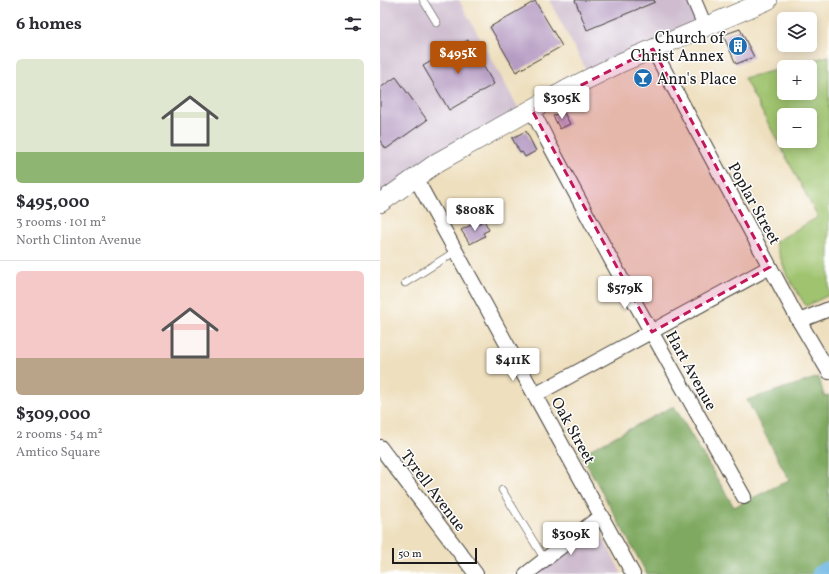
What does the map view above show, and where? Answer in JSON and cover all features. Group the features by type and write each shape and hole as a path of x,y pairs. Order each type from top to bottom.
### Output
{"street":[{"path":"694,0 705,26"},
{"path":"380,203 438,162 553,97 620,63 768,0"},
{"name":"Poplar Street","path":"652,49 799,321 829,372"},
{"name":"Hart Avenue","path":"532,110 652,332 744,497"},
{"name":"Oak Street","path":"415,178 633,574"},
{"path":"535,395 770,267"},
{"path":"799,321 829,309"},
{"name":"Tyrell Avenue","path":"380,447 476,574"},
{"path":"526,574 593,522 602,517"}],"lane":[{"path":"423,0 437,24"},
{"path":"405,283 456,251"},
{"path":"502,490 545,560"}],"highlighted area":[{"path":"653,49 770,267 652,332 532,110"}],"shaded area":[{"path":"380,0 459,0 520,111 380,209"},
{"path":"549,0 694,0 704,24 589,75"},
{"path":"599,531 622,574 529,574"}],"green space":[{"path":"829,56 829,295 806,306 787,276 775,242 818,217 781,148 817,148 817,108 777,108 777,140 744,78 777,70 777,100 817,100 817,60 813,60"},
{"path":"819,377 824,396 829,395 829,574 647,574 581,454 674,406 734,507 789,480 747,400"}],"building":[{"path":"575,0 654,0 655,2 587,30"},
{"path":"535,1 562,46 516,72 490,27"},
{"name":"Church of Christ Annex","path":"740,29 754,57 736,64 723,35"},
{"path":"468,40 494,84 449,110 423,66"},
{"path":"396,77 427,120 386,149 380,141 380,88"},
{"path":"563,111 570,124 560,129 553,116"},
{"path":"526,131 536,151 525,157 522,152 520,153 512,138"},
{"path":"484,220 489,230 483,233 485,236 470,244 461,230 477,222 478,224"}],"waterway":[{"path":"822,574 829,571"}],"place":[{"name":"Church of Christ Annex","path":"738,46"},
{"name":"Ann's Place","path":"643,78"}]}
